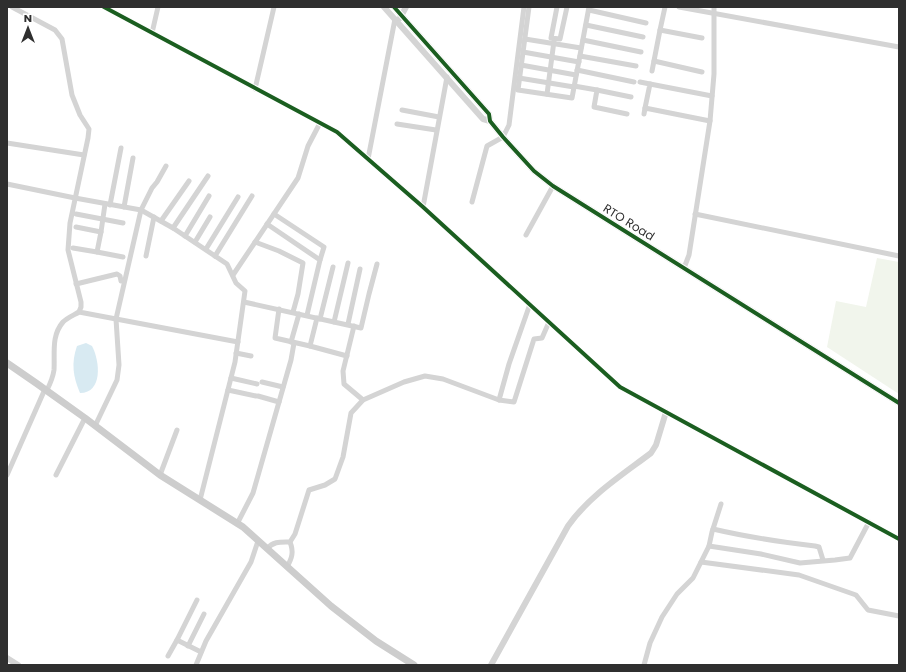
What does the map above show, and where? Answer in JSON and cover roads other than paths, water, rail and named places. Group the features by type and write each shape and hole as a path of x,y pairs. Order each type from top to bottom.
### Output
{"main road":[{"path":"7,363 85,418 160,475 237,524 331,606 376,640 414,665"}],"street":[{"path":"7,475 46,390 51,383 54,370 53,353 56,335 63,322 79,312 81,307 68,250 68,242 75,198 88,138 88,129 80,115 72,95 62,39 56,30 12,7"},
{"path":"104,7 337,132 424,207 620,387 899,539"},
{"path":"152,33 158,7"},
{"path":"255,89 274,7"},
{"name":"RTO Road","path":"384,7 483,119 490,121"},
{"path":"395,19 402,15 406,7"},
{"path":"472,202 487,146 503,137 509,125 524,7"},
{"path":"529,7 518,90 572,98 589,8 646,23"},
{"path":"547,94 554,41 552,38 557,7"},
{"path":"554,41 560,39 567,7"},
{"path":"652,71 665,7"},
{"path":"679,7 899,47"},
{"path":"684,268 689,255 710,121 714,74 714,7"},
{"path":"368,159 396,8"},
{"name":"RTO Road","path":"396,8 489,114 490,121 503,137 534,171 553,186 899,403"},
{"path":"586,25 643,36"},
{"path":"660,30 702,38"},
{"path":"525,38 554,41 581,48"},
{"path":"583,40 641,52"},
{"path":"424,52 430,47"},
{"path":"523,52 552,57 636,66"},
{"path":"654,61 702,72"},
{"path":"521,65 634,82"},
{"path":"424,207 436,130 447,77"},
{"path":"520,78 574,86 631,97"},
{"path":"640,82 712,96"},
{"path":"644,114 650,84"},
{"path":"597,90 594,107 627,114"},
{"path":"645,108 710,121"},
{"path":"402,110 439,117"},
{"path":"233,275 298,178 308,146 320,123"},
{"path":"397,124 436,130"},
{"path":"7,143 84,155"},
{"path":"97,252 103,219 121,148"},
{"path":"124,207 133,158"},
{"path":"95,426 117,380 119,366 116,319 125,274 141,210 152,188 166,166"},
{"path":"173,228 208,176"},
{"path":"161,221 190,181"},
{"path":"7,184 141,210 173,228 227,264 236,283 245,290 238,342 231,378 200,500"},
{"path":"526,235 553,186"},
{"path":"185,236 209,196"},
{"path":"215,256 252,196"},
{"path":"206,250 238,197"},
{"path":"76,214 122,223"},
{"path":"274,214 324,246 307,315"},
{"path":"695,214 899,256"},
{"path":"146,256 154,217"},
{"path":"195,242 210,217"},
{"path":"267,224 320,260"},
{"path":"76,227 101,232"},
{"path":"255,242 303,263 298,294 293,312"},
{"path":"73,248 123,257"},
{"path":"334,322 348,263"},
{"path":"244,302 361,328 377,264"},
{"path":"310,346 333,267"},
{"path":"348,324 360,269"},
{"path":"76,284 118,274 121,281"},
{"path":"499,400 509,364 530,304"},
{"path":"279,309 275,338 347,356"},
{"path":"79,312 238,342"},
{"path":"237,524 253,493 291,360 299,314"},
{"path":"290,542 295,534 309,490 325,485 335,479 343,457 351,412 363,400 404,382 425,376 443,379 499,400 514,402 534,339 542,338 549,322"},
{"path":"354,326 343,371 344,384 363,400"},
{"path":"236,353 251,356"},
{"path":"231,378 283,388"},
{"path":"228,390 279,402"},
{"path":"491,665 568,526 575,516 600,493 651,453 656,445 666,412"},
{"path":"56,475 85,418"},
{"path":"160,475 177,430"},
{"path":"644,665 650,643 662,617 677,594 693,578 710,546 713,529 721,504"},
{"path":"710,546 761,554 800,563 850,558 869,522"},
{"path":"713,529 761,539 819,547 823,560"},
{"path":"196,665 206,640 251,562 258,541"},
{"path":"267,549 270,545 278,542 290,542"},
{"path":"287,567 292,558 293,549 290,542"},
{"path":"702,562 799,575 856,595 868,610 899,616"},
{"path":"168,656 197,600"},
{"path":"188,646 204,614"},
{"path":"177,640 201,652"},
{"path":"7,658 18,665"}]}
